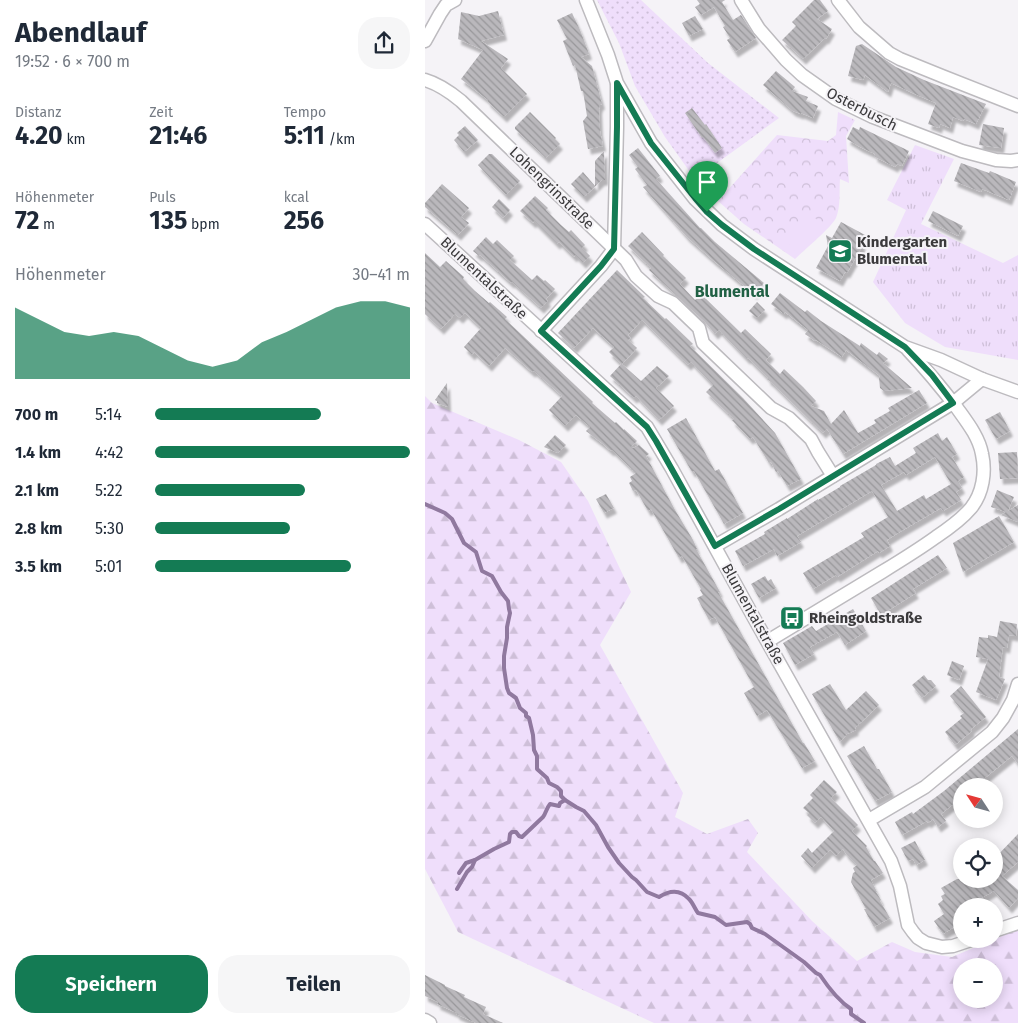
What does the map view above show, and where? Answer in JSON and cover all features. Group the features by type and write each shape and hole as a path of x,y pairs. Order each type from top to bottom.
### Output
{"street":[{"path":"425,41 447,4 455,0"},
{"path":"586,0 609,54 617,83 651,143 695,198 722,225 754,249 905,347 932,375 966,420 982,452 984,471 977,499 955,524 910,556 768,641"},
{"name":"Osterbusch","path":"741,0 759,29 786,60 802,75 837,99 873,117 962,151 996,160 1018,160"},
{"path":"838,0 859,27 889,53 925,70 1018,106"},
{"name":"Lohengrinstraße","path":"425,80 439,85 461,101 626,260 636,276 658,296 673,303 699,328 703,343 771,408 789,418 811,439 833,476"},
{"path":"541,331 601,266 614,249 617,83"},
{"name":"Blumentalstraße","path":"425,224 647,427 891,861 900,886 909,925 913,932 926,943 941,947 953,946"},
{"path":"905,347 941,360 982,380 1018,392"},
{"path":"715,546 953,403 982,380"},
{"path":"869,820 925,787 992,732 1003,718 1013,700 1018,684"},
{"path":"1003,928 1018,923"},
{"path":"425,1020 431,1023"}],"green space":[{"path":"597,0 641,0 708,63 779,118 695,179 665,137 635,86 619,43"},
{"path":"838,112 855,120 846,136 849,183 840,179 839,209 833,223 795,259 744,224 718,201 777,135 828,141 836,135"},
{"path":"915,145 954,159 921,224 1003,263 1018,255 1018,360 945,347 905,323 873,282 906,210 887,200"},
{"path":"810,212 822,226 795,251 782,237"},
{"path":"425,396 432,403 519,440 561,462 588,501 631,592 600,645 683,793 675,817 707,834 748,819 758,833 747,852 812,921 857,961 892,942 915,952 952,957 973,948 1003,948 1003,936 1018,931 1018,1023 654,1023 458,932 425,869"}],"building":[{"path":"697,0 725,0 722,2 733,20 741,15 756,38 735,52 727,40 730,38 714,7 701,15 695,7 700,4"},
{"path":"814,0 820,0 828,11 817,19 832,29 826,39 803,59 782,40 796,26 792,22"},
{"path":"498,11 504,35 481,41 508,59 501,68 527,94 504,117 488,100 461,79 483,50 458,39 461,12 479,16"},
{"path":"572,13 589,54 581,57 592,66 602,104 599,109 603,146 588,149 583,121 587,116 583,91 581,91 575,65 573,66 563,41 567,39 557,20"},
{"path":"695,16 703,29 689,36 682,23"},
{"path":"862,44 896,67 986,104 976,124 953,117 950,128 940,124 939,128 928,124 936,103 891,83 888,92 865,75 863,80 848,76 856,46"},
{"path":"776,71 795,87 792,91 808,97 806,101 818,106 813,118 793,111 763,85"},
{"path":"692,108 706,124 722,148 715,153 685,113"},
{"path":"530,112 560,144 546,158 515,129"},
{"path":"983,124 1004,128 1001,148 979,145"},
{"path":"465,126 478,140 464,152 454,140 459,135 457,133"},
{"path":"853,127 859,130 860,127 909,151 902,166 897,164 895,167 847,139"},
{"path":"638,148 660,176 656,179 700,228 764,283 754,294 687,237 643,187 647,185 635,169 638,167 629,155"},
{"path":"604,151 605,180 602,180 584,197 571,184 583,172 595,186 595,161"},
{"path":"489,154 492,154 520,181 506,195 478,165"},
{"path":"961,163 989,173 990,171 1016,182 1009,200 982,189 981,192 954,181"},
{"path":"442,184 469,208 461,217 469,223 458,235 425,207 425,203"},
{"path":"535,196 548,208 546,210 561,225 569,232 571,230 585,245 582,248 590,256 583,263 559,242 557,244 534,221 533,223 520,211"},
{"path":"499,199 510,210 503,218 492,207"},
{"path":"933,211 963,226 958,236 928,221"},
{"name":"Kindergarten Blumental","path":"841,222 865,235 861,244 863,245 847,273 845,272 840,281 816,268 828,246 826,235 832,238"},
{"path":"642,232 686,278 680,284 695,300 701,294 741,333 745,329 771,354 766,360 780,374 784,369 803,387 816,401 811,406 824,411 831,424 844,410 858,433 876,423 874,420 890,411 888,408 919,390 927,403 843,454 827,429 823,433 719,330 715,334 705,322 649,270 651,268 628,246"},
{"path":"486,237 493,244 497,240 514,256 510,260 532,280 537,275 555,289 541,308 473,251"},
{"path":"425,253 440,267 446,261 464,277 463,279 475,291 507,317 505,319 592,403 637,441 631,447 639,445 649,454 646,456 693,540 720,592 718,592 815,761 802,768 767,710 757,716 744,693 754,687 715,617 709,620 697,598 703,595 701,589 682,556 679,558 651,509 648,511 636,490 633,491 629,483 632,481 630,477 636,473 612,450 586,431 590,427 576,415 565,426 549,410 562,396 505,348 489,366 474,352 472,355 464,347 481,328 465,313 460,318 455,314 441,329 425,314"},
{"path":"617,270 645,297 643,298 693,344 690,346 743,398 775,433 801,479 787,486 771,462 769,463 753,437 750,439 732,420 734,419 706,392 713,385 691,362 688,365 642,320 628,335 631,338 628,340 637,348 622,364 641,381 657,366 669,376 656,388 674,406 659,420 636,396 634,398 610,376 621,364 609,352 614,347 593,328 574,348 558,333"},
{"path":"780,293 805,312 807,310 860,346 861,343 877,355 879,352 888,359 883,363 912,388 884,391 880,388 880,376 846,350 842,357 815,341 805,334 808,330 785,312 784,314 771,304"},
{"path":"757,302 765,310 757,318 749,311"},
{"path":"447,383 448,407 437,403 435,400"},
{"path":"1000,412 1010,431 996,439 985,420"},
{"path":"686,418 715,471 719,469 743,513 724,524 694,471 692,472 667,429"},
{"path":"938,433 942,441 947,437 957,454 952,457 964,477 958,481 962,488 956,492 961,500 943,511 941,508 898,533 887,540 890,546 813,589 803,573 864,537 861,533 888,517 872,491 797,536 801,542 777,556 774,549 743,566 735,551 876,464 890,457 895,466 916,453 913,448","holes":["935,457 951,484 926,499 924,495 897,511 881,485 904,472 906,475"]},
{"path":"555,435 566,445 558,453 544,447"},
{"path":"1017,452 1018,478 1000,479 998,453"},
{"path":"997,490 1014,497 1008,511 1018,505 1018,522 1001,515 1006,512 991,507"},
{"path":"606,494 614,508 604,513 596,499"},
{"path":"999,516 1014,542 963,572 953,543"},
{"path":"938,555 947,568 913,589 916,593 881,615 871,598"},
{"path":"765,576 768,581 771,579 776,588 759,598 751,584"},
{"path":"853,609 866,631 845,645 837,632 810,647 814,654 795,665 783,643 812,626 816,631"},
{"path":"1000,621 1017,624 1016,636 1009,635 1007,648 1003,647 999,677 1005,679 996,700 976,692 988,659 976,657 979,637 988,638 988,635 997,637"},
{"path":"952,661 964,666 959,680 947,675"},
{"path":"924,675 936,686 922,698 912,685"},
{"path":"830,684 846,710 866,691 879,705 855,728 856,730 847,734 840,742 812,694"},
{"path":"961,686 986,717 955,745 945,732 962,718 960,716 964,713 950,696"},
{"path":"1018,729 1018,764 1012,756 985,778 960,778"},
{"path":"864,746 892,792 875,801 847,756"},
{"path":"824,780 837,792 831,798 858,825 852,831 867,846 874,861 883,873 871,880 890,918 874,927 851,882 855,872 853,868 857,865 843,849 836,856 830,850 812,868 801,856 808,848 812,853 834,831 821,817 815,823 807,815 809,813 803,808 813,798 810,795"},
{"path":"953,783 953,804 941,814 946,821 938,827 933,819 902,835 895,822 912,812 913,814"},
{"path":"1018,834 1018,862 1003,875 1003,850"},
{"path":"915,841 925,860 916,865 913,859 908,861 901,848"},
{"path":"1003,877 1018,890 1018,898 1009,908 1003,901 1003,898 1000,898 994,891 981,898 953,898 953,928 943,934 934,921 944,914 938,904 943,900 941,896 945,894 941,888 953,881 953,888 1003,888"},
{"path":"425,975 486,1007 483,1014 503,1023 476,1023 437,1004 438,1002 425,996"}],"waterway":[{"path":"425,504 445,513 452,519 464,543 476,552 482,571 492,576 508,601 510,613 504,656 507,688 529,718 534,750 537,756 537,769 547,778 549,783 561,791 561,796 565,800 584,811 596,825 619,863 647,892 659,897 671,892 682,893 692,902 698,913 715,917 726,925 747,922 752,928 765,934 820,975 834,994 851,1009 851,1014 864,1023"},
{"path":"457,889 475,860 509,842 512,832 516,832 522,837 543,817 550,804 559,806 565,800"},
{"path":"459,873 466,863 475,860"}],"place":[{"name":"Kindergarten Blumental","path":"840,251"},
{"name":"Rheingoldstraße","path":"792,618"}],"district":[{"name":"Blumental","path":"732,291"}],"route":[{"path":"617,83 651,143 707,212 754,249 905,347 932,375 953,403 715,546 647,427 541,331 601,266 614,249 617,83"}]}
